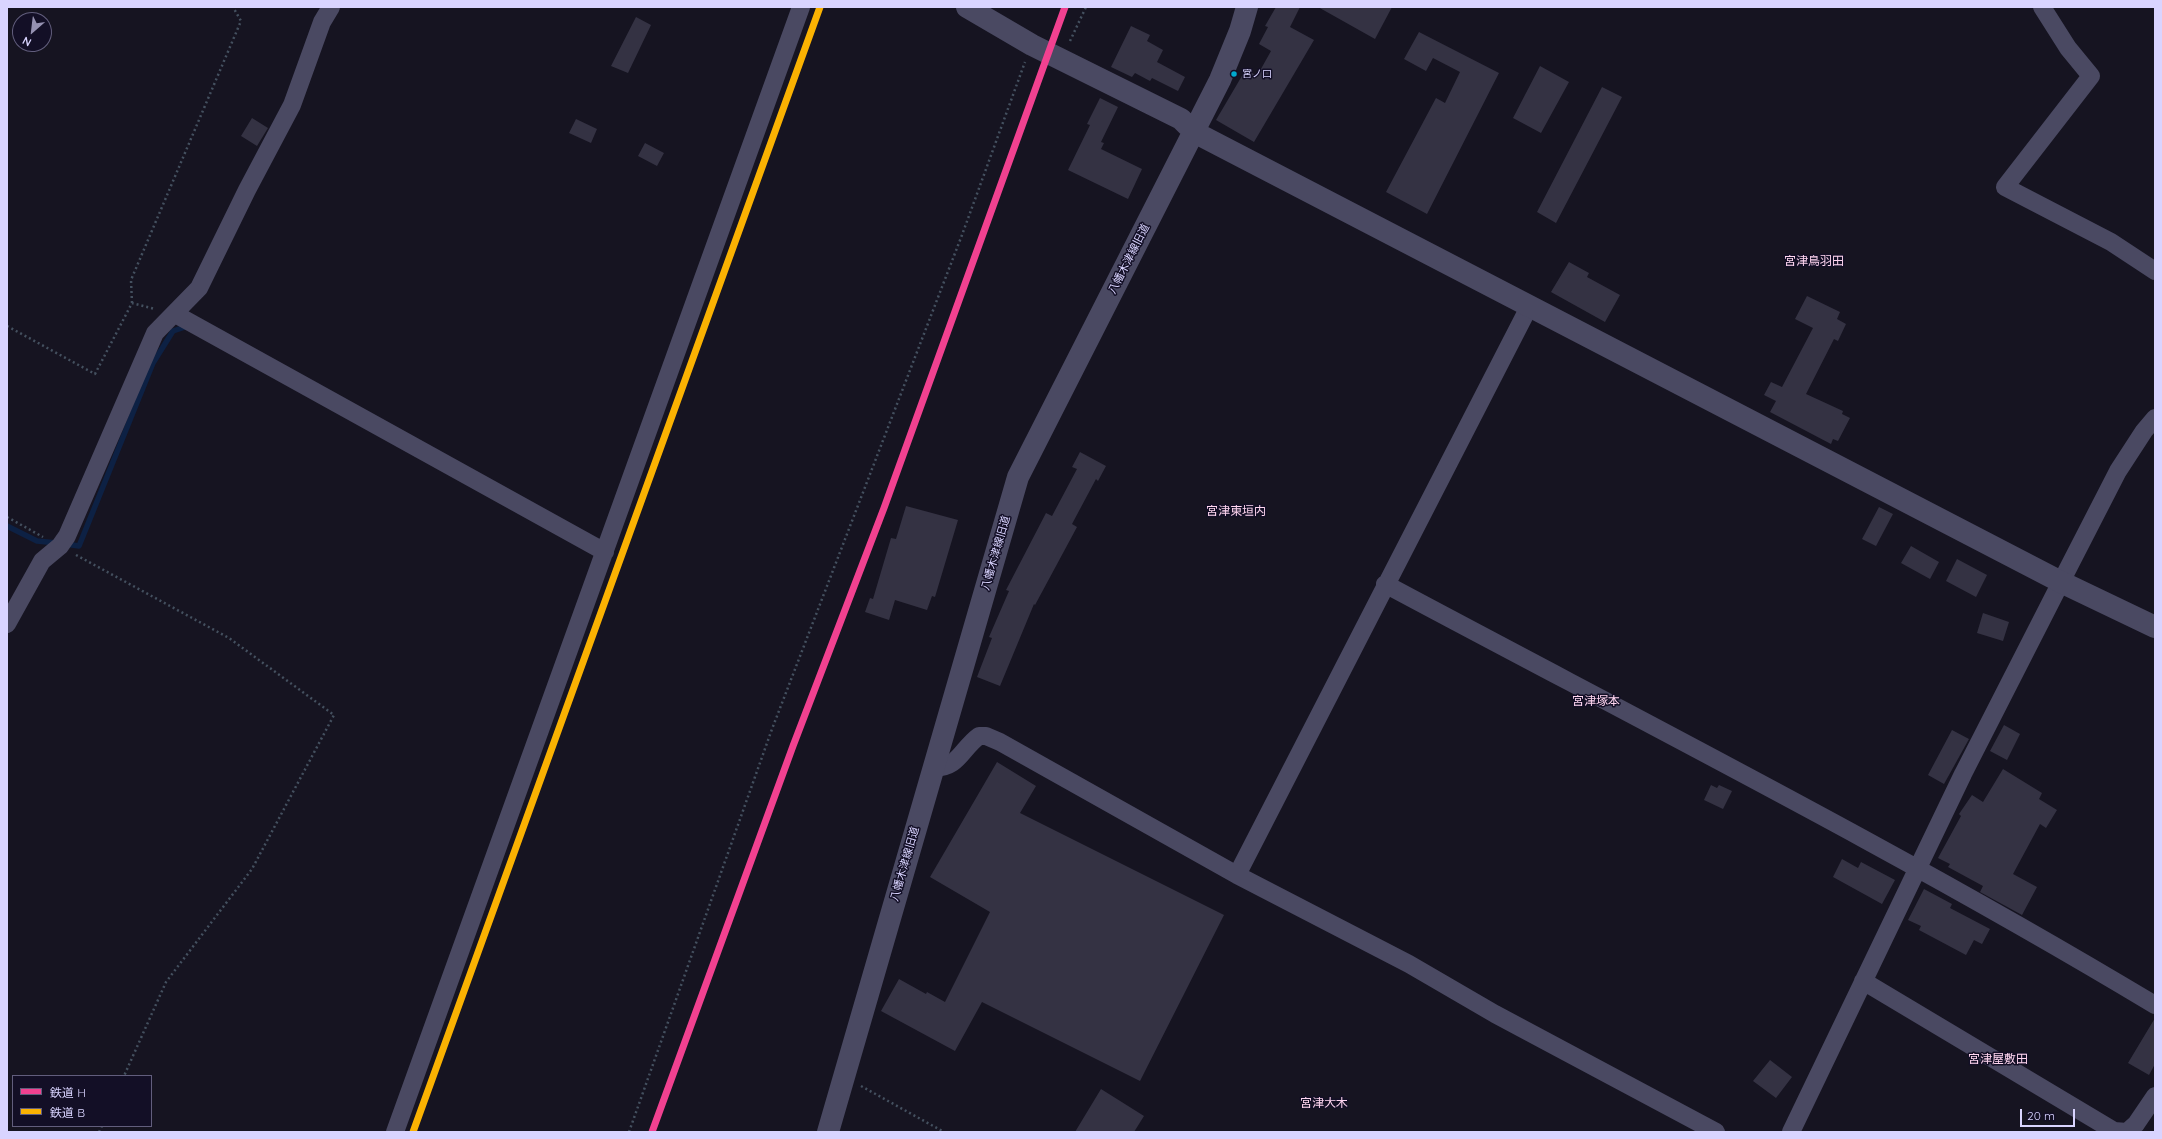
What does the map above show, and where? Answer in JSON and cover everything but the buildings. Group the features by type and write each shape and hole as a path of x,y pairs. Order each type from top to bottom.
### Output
{"street":[{"path":"7,624 42,561 60,546 67,536 156,333 199,288 247,190 292,105 322,22 331,7"},
{"path":"395,1132 801,7"},
{"path":"967,7 1032,45 1181,119 1194,132 1530,305 2061,582 2155,627"},
{"name":"八幡木津線旧道","path":"828,1132 1018,477 1220,80 1240,31 1247,7"},
{"path":"2042,7 2068,48 2091,76 2005,187 2111,242 2155,271"},
{"path":"1237,875 1385,584 1530,305"},
{"path":"175,314 605,552"},
{"path":"1790,1132 1963,774 2061,582 2118,471 2144,430 2155,418"},
{"path":"1385,584 1918,869 2059,947 2155,1005"},
{"path":"933,768 945,768 960,757 979,736 986,736 1000,742 1237,875 1409,964 1502,1018 1716,1132"},
{"path":"1863,981 2114,1131 2127,1132 2136,1124 2154,1101"}],"path":[{"path":"7,326 96,374 132,303 131,280 241,21 234,7"},
{"path":"1062,59 1086,7"},
{"path":"629,1132 772,729 962,235 1032,45"},
{"path":"132,303 175,314"},
{"path":"7,517 230,638 334,715 252,869 166,982 124,1075"},
{"path":"843,1076 944,1132"}],"waterway":[{"path":"65,544 79,546 153,363 173,331 188,326"},
{"path":"7,526 37,541 57,543"}],"rail line":[{"name":"B","path":"413,1132 820,7"},
{"name":"H","path":"652,1132 793,746 884,508 1065,7"}],"place":[{"name":"宮ノ口","path":"1234,74"}],"district":[{"name":"宮津鳥羽田","path":"1814,261"},
{"name":"宮津東垣内","path":"1236,511"},
{"name":"宮津塚本","path":"1596,701"},
{"name":"宮津屋敷田","path":"1998,1059"},
{"name":"宮津大木","path":"1324,1103"}]}
